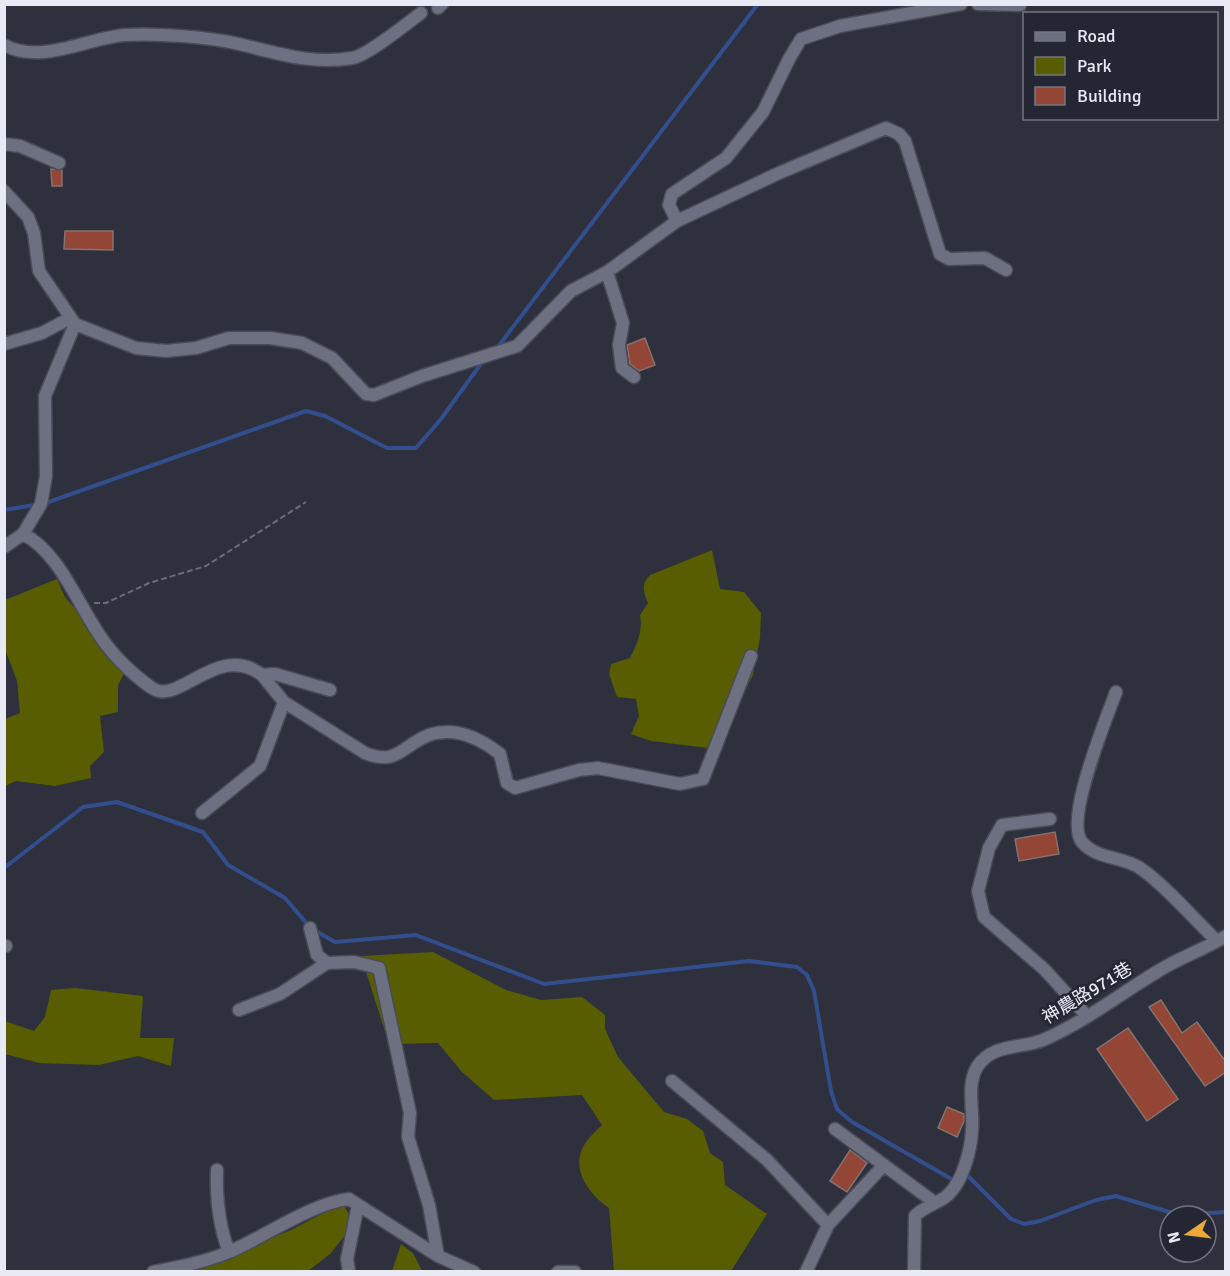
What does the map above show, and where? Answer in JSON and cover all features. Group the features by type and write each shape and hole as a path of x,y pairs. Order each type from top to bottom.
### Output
{"street":[{"path":"677,221 669,206 672,194 726,158 763,112 789,58 801,39 840,26 961,4"},
{"path":"978,4 1020,5"},
{"path":"4,45 12,49 41,52 126,35 239,44 299,60 352,58 421,14"},
{"path":"4,191 28,217 34,233 39,272 73,321 136,348 166,351 196,348 229,338 270,338 302,344 332,358 366,394 374,395 422,376 517,346 571,291 607,272 677,221 779,173 886,128 899,134 905,141 940,254 949,259 985,258 1006,270"},
{"path":"4,144 20,146 59,163"},
{"path":"607,272 623,322 619,345 622,369 634,377"},
{"path":"4,344 73,321"},
{"path":"4,547 23,534 41,504 46,476 45,396 73,321"},
{"path":"23,534 43,547 108,648 154,690 166,691 184,686 203,672 225,666 252,667 262,675 284,702 365,753 379,759 391,758 431,735 448,732 468,735 483,741 500,754 507,783 515,788 579,770 598,768 680,784 703,779 751,656"},
{"path":"262,675 274,674 330,690"},
{"path":"1116,692 1080,799 1075,822 1081,841 1101,855 1139,867 1221,939"},
{"path":"202,813 260,766 284,702"},
{"path":"1050,819 1002,825 988,848 978,891 984,917 1044,969 1087,1016"},
{"path":"310,927 317,955 327,963"},
{"name":"神農路971巷","path":"914,1272 915,1216 934,1202 948,1196 963,1167 972,1131 971,1088 977,1067 999,1049 1038,1042 1087,1016 1161,969 1221,939"},
{"path":"239,1010 280,994 327,963 354,962 379,968 410,1113 408,1137 429,1205 438,1256"},
{"path":"672,1081 766,1160 828,1225"},
{"path":"835,1129 934,1202"},
{"path":"806,1272 828,1225 884,1165"},
{"path":"216,1170 216,1192 223,1234 229,1252"},
{"path":"153,1272 203,1261 229,1252 333,1203 349,1199 453,1267 474,1272"},
{"path":"349,1272 347,1259 358,1205"},
{"path":"558,1272 575,1272"}],"path":[{"path":"89,599 96,604 106,603 148,583 206,567 306,502"}],"green space":[{"path":"712,550 720,589 744,592 761,613 760,638 753,675 716,749 651,741 631,734 639,716 636,699 617,697 609,674 611,664 630,658 637,642 641,626 640,615 648,603 644,591 645,581 650,575"},
{"path":"57,579 65,597 127,668 118,685 118,712 100,716 104,752 90,766 91,778 55,786 16,781 5,786 5,719 20,713 17,681 5,649 5,600"},
{"path":"433,952 506,990 541,1000 582,997 605,1015 605,1029 618,1057 664,1112 687,1119 703,1131 710,1153 723,1162 725,1185 767,1214 729,1272 614,1271 609,1208 584,1182 579,1165 583,1147 602,1125 582,1095 494,1100 462,1072 438,1043 389,1044 361,956"},
{"path":"75,988 143,996 140,1038 174,1038 171,1066 138,1056 99,1065 39,1063 5,1054 5,1021 34,1031 45,1017 51,990"},
{"path":"335,1207 345,1207 349,1214 347,1233 330,1254 308,1271 195,1272 250,1245 289,1231"},
{"path":"401,1244 413,1253 422,1271 392,1271"}],"building":[{"path":"51,169 62,170 62,186 52,186"},
{"path":"65,231 113,231 113,250 64,249"},
{"path":"645,338 655,365 639,371 630,364 627,345"},
{"path":"1055,832 1059,854 1019,861 1015,839"},
{"path":"1161,1000 1182,1033 1197,1022 1226,1062 1226,1072 1205,1086 1149,1007"},
{"path":"1128,1028 1178,1099 1147,1121 1097,1049"},
{"path":"947,1107 964,1114 964,1121 957,1137 938,1128"},
{"path":"850,1150 867,1163 847,1192 830,1181"}],"waterway":[{"path":"497,348 758,4"},
{"path":"43,504 306,411 325,416 387,448 416,448 441,419 483,361"},
{"path":"4,510 35,505"},
{"path":"4,868 83,807 117,802 203,832 228,865 285,898 308,925"},
{"path":"314,930 335,942 416,935 544,984 749,961 797,967 807,975 814,991 831,1091 837,1109 852,1122 955,1181"},
{"path":"964,1177 967,1175 1011,1219 1024,1224 1040,1221 1096,1200 1116,1196 1179,1215 1226,1212"}]}
